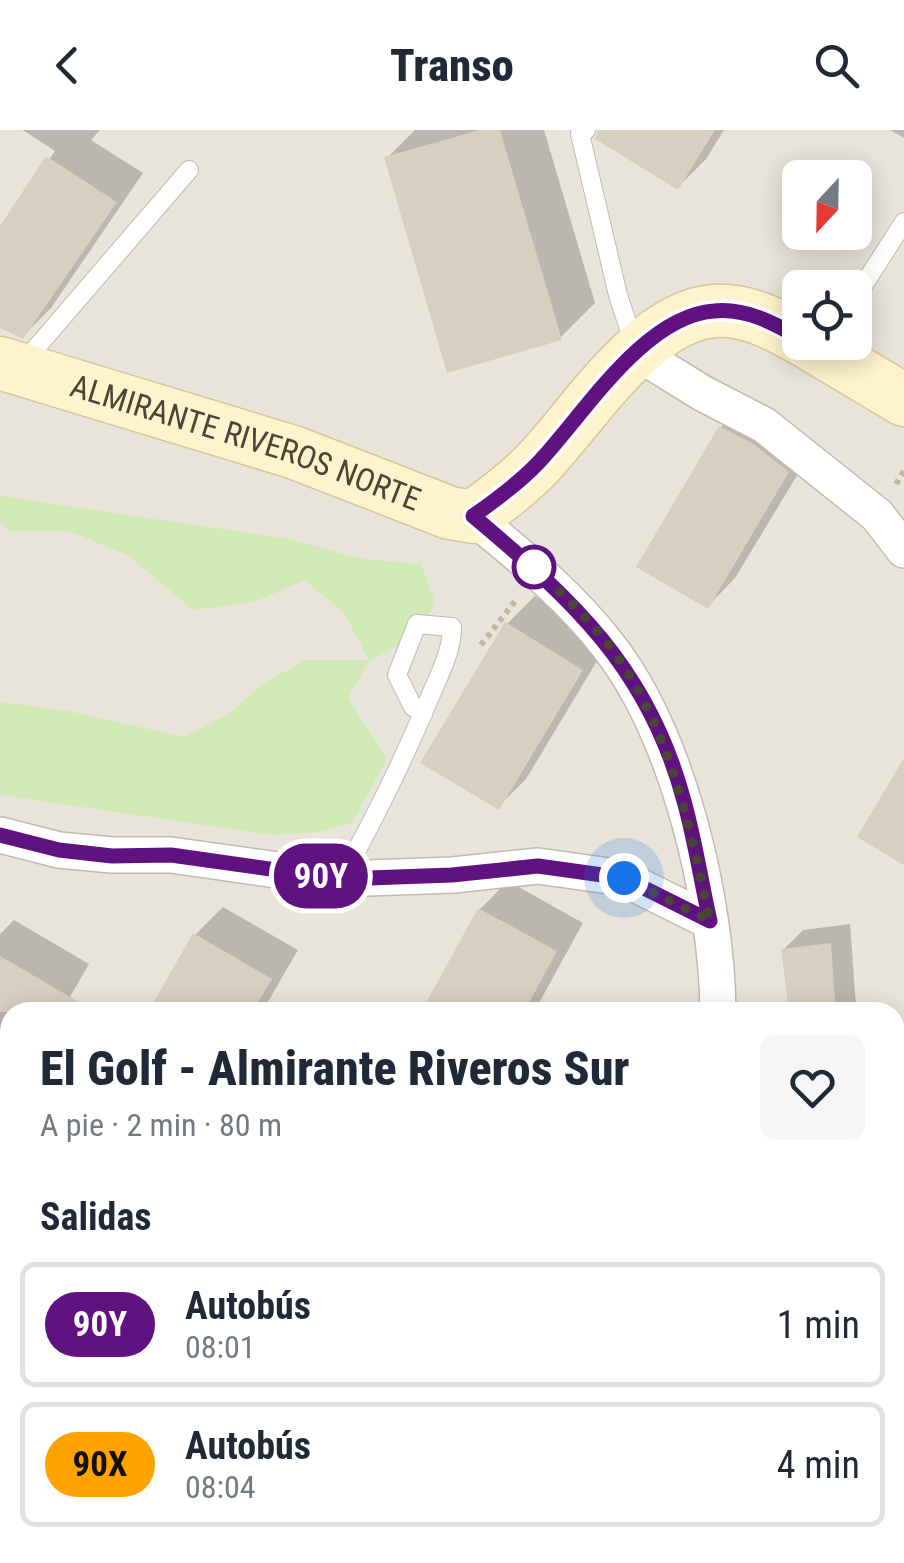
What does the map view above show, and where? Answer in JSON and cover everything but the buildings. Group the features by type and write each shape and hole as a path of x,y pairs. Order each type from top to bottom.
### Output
{"street":[{"path":"717,1002 710,921 684,798 641,694 576,607 473,516 506,494 636,352 666,326 714,311 740,313 782,327"},
{"path":"636,352 764,425 877,515 904,550"},
{"path":"840,360 904,400"},
{"name":"ALMIRANTE RIVEROS NORTE","path":"9,366 293,452 450,513 473,516"},
{"path":"0,835 59,850 112,856 171,855 341,879 452,875 538,866 624,878 710,921"}],"lane":[{"path":"586,130 580,134 618,295 636,352"},
{"name":"ALMIRANTE RIVEROS NORTE","path":"9,366 189,170"},
{"path":"872,272 904,222"},
{"path":"341,879 382,805 422,714 452,644 452,626 417,624 397,675 413,707 422,714"}],"path":[{"path":"496,623 516,600"}],"shaded area":[{"path":"0,130 904,130 904,1002 0,1002"}],"green space":[{"path":"0,496 289,539 362,559 421,564 435,602 419,634 369,661 348,698 387,759 352,823 320,832 273,835 0,795 0,702 68,711 184,737 229,714 262,684 306,660 369,660 344,613 305,580 254,602 193,610 128,555 69,531 8,531 0,521"}],"bus line":[{"name":"90Y","path":"0,835 59,850 112,856 171,855 341,879 452,875 538,866 624,878 710,921 684,798 641,694 576,607 473,516 506,494 636,352 666,326 714,311 769,320 782,328"}],"route":[{"path":"534,567 576,607 641,694 684,798 710,921 624,878"}]}
